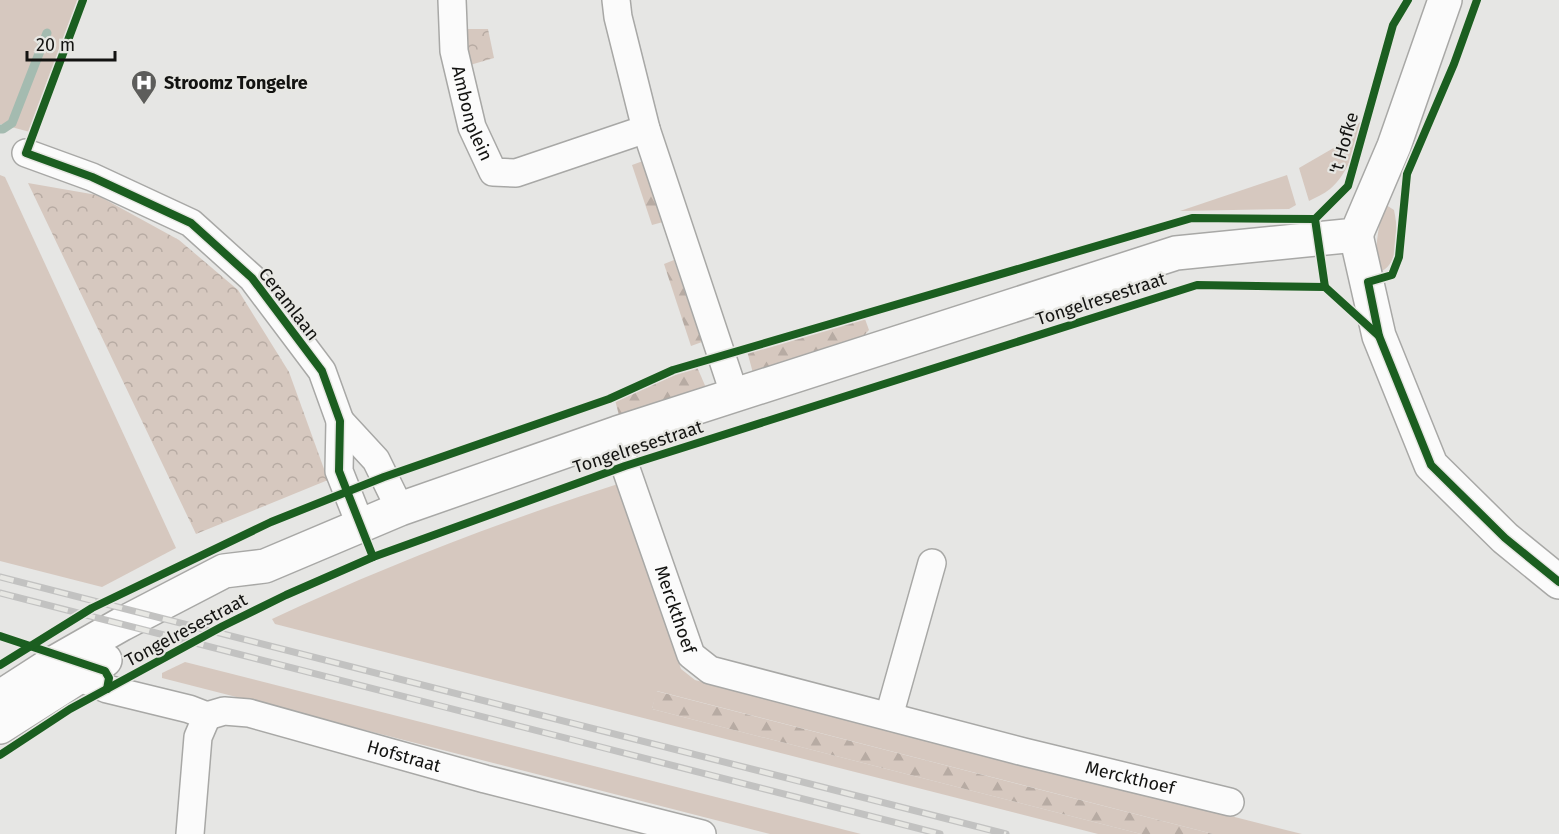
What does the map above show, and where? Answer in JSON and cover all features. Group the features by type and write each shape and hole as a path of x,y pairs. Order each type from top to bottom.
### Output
{"main road":[{"path":"1445,0 1394,146 1356,236 1379,336 1431,465 1505,537 1559,582"},
{"name":"Tongelresestraat","path":"3,711 63,671 237,588 265,566 400,509 617,433 1176,253 1356,236"}],"street":[{"name":"Ambonplein","path":"452,0 454,51 472,127 493,172 516,173 646,129"},
{"path":"616,0 618,17 646,129 735,396"},
{"name":"Ceramlaan","path":"26,153 92,177 191,223 252,278 322,371 340,421 339,471 360,524"},
{"name":"Ceramlaan","path":"340,421 376,460 400,509"},
{"name":"Merckthoef","path":"617,433 625,466 691,655 710,670 1230,802"},
{"path":"889,717 932,563"},
{"name":"Hofstraat","path":"63,671 107,689 189,709 207,716 224,711 249,713 485,779 702,834"},
{"path":"190,834 198,737 207,716"}],"green space":[{"path":"0,0 79,0 30,132 0,124"},
{"path":"464,29 488,29 494,58 470,65"},
{"path":"1362,120 1355,148 1343,175 1330,189 1309,201 1299,168 1337,146"},
{"path":"643,161 663,222 652,225 632,165"},
{"path":"0,175 5,177 176,548 102,587 0,561"},
{"path":"1287,175 1296,205 1289,209 1180,211"},
{"path":"28,183 97,195 179,240 238,290 289,372 328,480 196,534"},
{"path":"1383,203 1394,210 1397,236 1392,261 1380,272 1377,265 1376,248"},
{"path":"674,260 702,342 691,346 664,264"},
{"path":"865,319 869,330 861,339 753,373 747,351"},
{"path":"697,367 707,390 620,419 615,400"},
{"path":"621,483 681,669 695,680 1302,834 1213,834 657,691 652,709 1141,834 1098,834 275,624 272,619 444,545"},
{"path":"185,662 861,834 770,834 162,678 162,673"},
{"path":"656,691 1213,834 1141,834 652,709"}],"waterway":[{"path":"0,129 12,123 47,33"}],"railway":[{"path":"0,577 1006,834"},
{"path":"0,593 940,834"}],"cycle path":[{"path":"83,0 26,153 92,177 191,223 252,278 322,371 340,421 339,471 373,557"},
{"name":"'t Hofke","path":"1379,336 1325,287 1315,219 1348,186 1393,25 1408,0"},
{"path":"1477,0 1454,64 1407,174 1399,257 1392,275 1368,282 1379,336 1431,465 1505,538 1559,582"},
{"path":"0,665 92,608 271,522 384,477 609,399 673,370 1192,218 1315,219"},
{"path":"0,755 70,709 223,626 286,595 373,557 625,466 1197,285 1325,287"},
{"path":"0,636 105,671 109,678 107,689"}],"place":[{"name":"Stroomz Tongelre","path":"144,106"}]}
